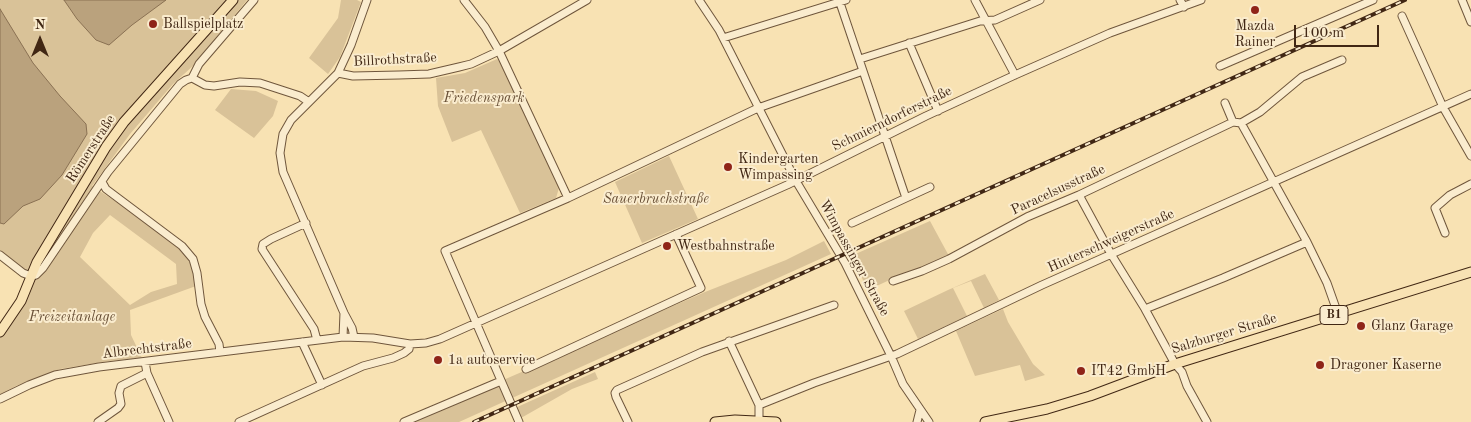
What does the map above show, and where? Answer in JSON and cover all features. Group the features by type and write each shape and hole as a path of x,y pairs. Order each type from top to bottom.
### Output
{"main road":[{"name":"Römerstraße","path":"0,332 21,301 36,262 101,155 124,122 233,0"},
{"name":"Salzburger Straße","path":"985,422 1047,409 1090,396 1175,364 1471,272"},
{"path":"715,422 759,420 776,422"}],"street":[{"path":"0,255 23,273 31,276 36,275 43,268 119,157 180,84 192,78 199,64 254,0"},
{"path":"354,337 352,328 283,172 280,153 283,134 288,124 338,73 367,0"},
{"path":"464,0 485,27 499,51 568,198"},
{"name":"Billrothstraße","path":"338,73 353,76 429,74 471,64 499,51 587,0"},
{"name":"Wimpassinger Straße","path":"700,0 723,38 796,181 845,263 903,384 930,422"},
{"path":"975,0 1015,75"},
{"path":"860,59 980,21 995,20 1040,0"},
{"name":"Schmierndorferstraße","path":"477,323 796,181 938,110 1015,75 1110,33 1182,4 1201,0"},
{"path":"1220,66 1373,0"},
{"path":"1462,0 1471,22"},
{"path":"723,38 842,1 863,71 906,198"},
{"path":"1402,16 1443,107 1470,151"},
{"path":"909,43 938,110"},
{"path":"1225,103 1233,122 1241,123 1260,112 1302,77 1342,60"},
{"path":"519,422 446,251 568,198 758,108 863,71"},
{"path":"192,78 200,83 214,86 240,82 260,83 300,96 309,102"},
{"name":"Hinterschweigerstraße","path":"759,405 891,356 1042,285 1471,94"},
{"name":"Paracelsusstraße","path":"893,281 949,259 1027,218 1233,122"},
{"path":"1241,123 1307,242 1327,283 1338,314"},
{"path":"102,182 106,188 182,246 193,259 201,304 205,317 219,344 220,352"},
{"path":"1445,233 1435,208 1450,195 1471,184"},
{"path":"852,223 930,187"},
{"path":"1079,195 1175,364 1182,372 1187,386 1208,422"},
{"path":"306,223 270,239 263,244 262,249 314,329 317,340"},
{"path":"526,369 701,288 676,234"},
{"path":"1145,309 1307,242"},
{"path":"628,422 616,397 615,393 617,390 729,341 834,305"},
{"path":"343,337 344,313"},
{"name":"Albrechtstraße","path":"0,399 29,385 68,372 343,337 410,344 426,343 477,323"},
{"path":"729,341 759,405 759,420"},
{"path":"302,342 322,385"},
{"path":"240,422 363,366 399,356 408,349 410,344"},
{"path":"145,362 147,373 169,422"},
{"path":"98,422 121,404 119,393 122,386 147,373"},
{"path":"404,422 500,381"},
{"path":"916,422 920,410"}],"green space":[{"name":"Freizeitanlage","path":"0,0 247,0 194,65 173,84 130,134 92,186 141,218 182,249 192,263 196,286 130,310 131,335 142,358 60,369 0,394 0,336 38,274 25,270 0,251","holes":["110,215 176,264 177,284 151,292 130,305 80,257 93,233"]},
{"path":"341,0 357,0 361,2 340,57 328,74 309,58 338,18"},
{"name":"Friedenspark","path":"497,59 502,63 517,94 559,188 556,198 520,213 481,130 452,142 438,106 436,78 465,73"},
{"path":"231,89 256,91 278,101 273,116 254,138 215,110"},
{"name":"Sauerbruchstraße","path":"669,156 698,219 642,243 615,182"},
{"path":"930,221 949,256 921,270 896,277 868,290 851,256"},
{"path":"824,241 831,254 459,422 407,422 705,292 786,260"},
{"path":"985,274 999,300 984,308 971,281 953,288 967,316 918,339 904,311 948,290"},
{"path":"1003,309 1008,322 1033,364 1045,375 1025,381 1020,365 975,376 956,331"},
{"path":"595,372 598,379 572,389 521,418 515,408"}],"shaded area":[{"path":"64,0 166,0 109,45 96,40 77,19"},
{"path":"0,9 33,63 86,124 87,134 62,175 40,199 23,206 4,224 0,223"}],"railway":[{"path":"474,422 1405,0"}],"place":[{"name":"Mazda Rainer","path":"1255,10"},
{"name":"Ballspielplatz","path":"153,24"},
{"name":"Kindergarten Wimpassing","path":"728,167"},
{"name":"Westbahnstraße","path":"667,246"},
{"name":"Glanz Garage","path":"1361,326"},
{"name":"1a autoservice","path":"438,360"},
{"name":"Dragoner Kaserne","path":"1320,365"},
{"name":"IT42 GmbH","path":"1081,371"}]}
